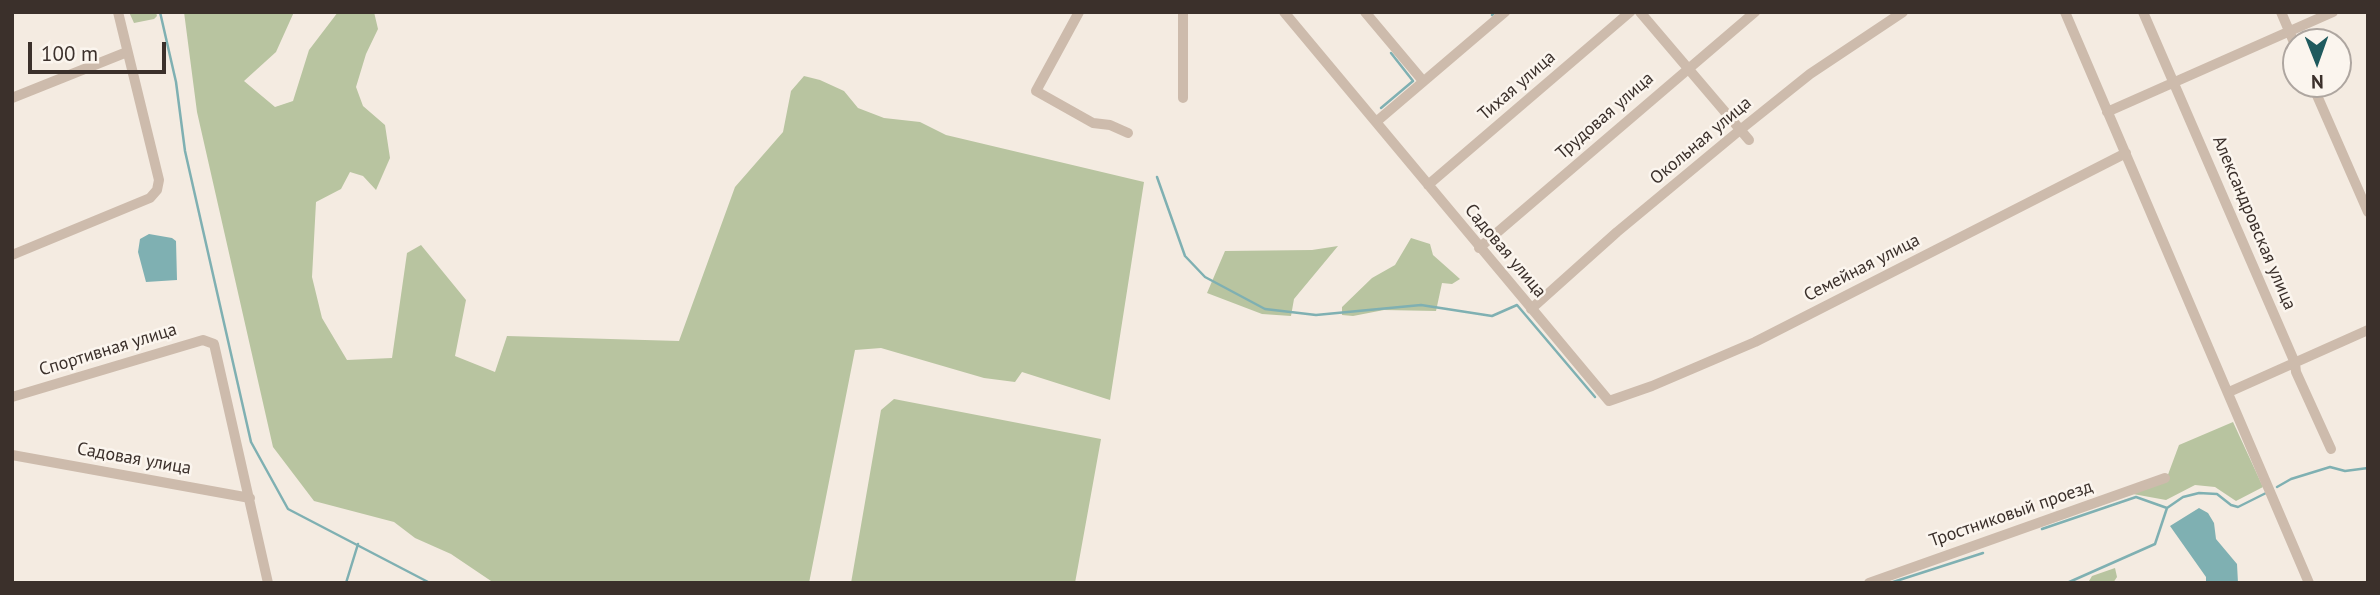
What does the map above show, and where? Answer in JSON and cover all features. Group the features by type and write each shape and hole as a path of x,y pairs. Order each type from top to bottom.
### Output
{"street":[{"path":"12,255 150,198 157,190 159,180 118,12"},
{"path":"1079,12 1036,91 1093,123 1110,125 1128,133"},
{"path":"1183,12 1183,98"},
{"name":"Садовая улица","path":"1284,12 1609,401"},
{"path":"1365,12 1423,81"},
{"path":"1376,122 1505,12"},
{"name":"Тихая улица","path":"1428,185 1630,12"},
{"path":"1640,12 1749,140"},
{"name":"Трудовая улица","path":"1479,248 1755,12"},
{"name":"Окольная улица","path":"1531,309 1740,130 1810,74 1903,12"},
{"path":"2065,12 2309,583"},
{"name":"Александровская улица","path":"2143,12 2295,363 2295,372 2331,449"},
{"path":"2296,28 2333,12"},
{"path":"2107,112 2282,34"},
{"path":"12,98 127,52"},
{"path":"2318,98 2368,212"},
{"name":"Семейная улица","path":"1609,401 1652,386 1755,342 2126,153"},
{"path":"2229,392 2368,330"},
{"name":"Спортивная улица","path":"12,397 202,340 214,344 250,498"},
{"name":"Садовая улица","path":"12,455 250,498"},
{"name":"Тростниковый проезд","path":"1869,583 2165,478"},
{"path":"250,498 268,583"}],"green space":[{"path":"129,12 156,12 157,16 134,23"},
{"path":"184,12 294,12 276,52 244,81 275,107 293,101 309,50 338,12 374,12 378,29 366,54 356,87 363,106 385,125 390,158 376,190 363,176 350,172 341,189 316,202 312,277 322,318 347,360 392,358 407,253 421,245 466,300 455,356 495,372 507,336 679,341 735,187 783,132 791,91 804,76 844,91 858,108 884,118 920,122 946,135 1144,182 1110,400 1022,372 1015,382 984,378 881,348 855,350 809,583 494,583 451,554 415,538 394,522 314,501 273,447 197,112"},
{"path":"1411,238 1430,244 1433,255 1460,279 1452,284 1442,283 1436,311 1384,310 1353,316 1342,315 1342,307 1372,278 1395,265"},
{"path":"1338,246 1294,299 1291,316 1262,314 1207,293 1225,251 1312,250"},
{"path":"894,399 1101,439 1075,583 851,583 881,410"},
{"path":"2233,422 2263,487 2236,501 2215,487 2195,485 2166,500 2133,494 2166,480 2179,445"},
{"path":"2115,568 2117,577 2113,583 2082,583 2089,581 2092,576"}],"water":[{"path":"149,234 176,241 177,280 146,282 138,252 140,239"},
{"path":"2199,508 2208,513 2214,523 2216,539 2237,564 2238,583 2206,583 2206,577 2170,526"}],"waterway":[{"path":"160,12 176,82 185,151 251,442 288,509 430,583"},
{"path":"1492,15 1495,12"},
{"path":"1381,108 1413,81 1391,53"},
{"path":"1157,177 1185,256 1205,277 1265,309 1316,315 1421,305 1492,316 1517,305 1595,397"},
{"path":"2277,487 2291,479 2330,467 2345,471 2368,468"},
{"path":"2067,583 2155,544 2167,508 2183,497 2199,493 2217,494 2238,507 2266,493"},
{"path":"2042,529 2136,497 2167,508"},
{"path":"346,583 358,544"},
{"path":"1890,583 1983,553"}]}
